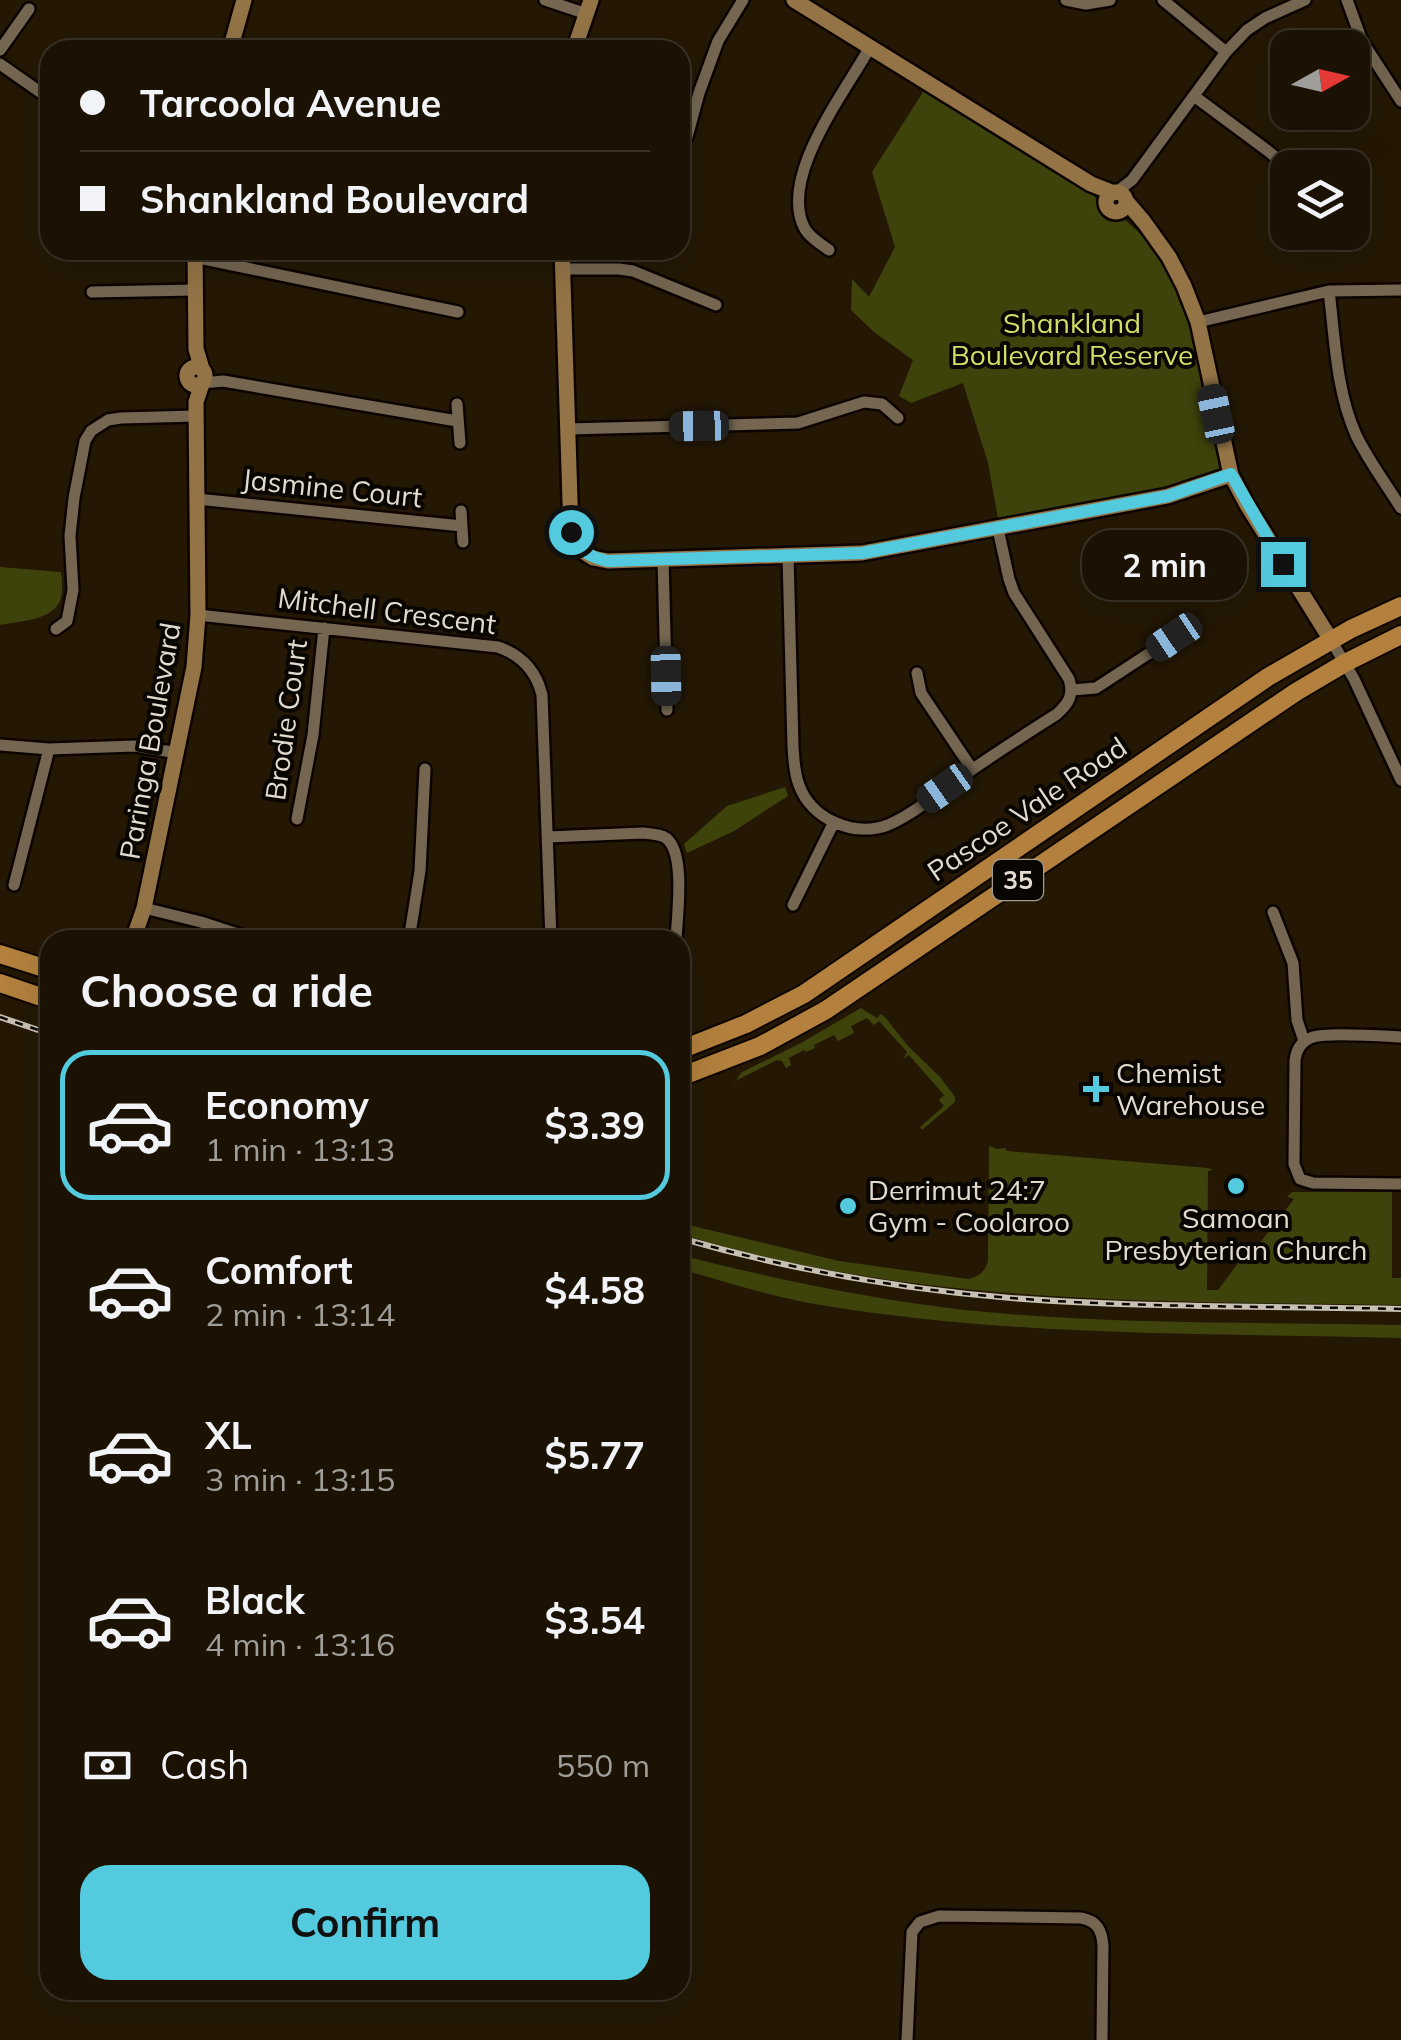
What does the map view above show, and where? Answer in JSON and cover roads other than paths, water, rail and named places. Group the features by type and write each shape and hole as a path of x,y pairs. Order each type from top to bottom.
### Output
{"main road":[{"name":"Pascoe Vale Road","path":"690,1046 804,994 1268,678 1331,640 1401,606"},
{"name":"Pascoe Vale Road","path":"690,1073 779,1036 826,1010 1262,714 1345,663 1401,636"},
{"path":"0,954 40,966"},
{"path":"863,955 877,976"},
{"path":"0,984 40,997"}],"street":[{"path":"233,40 244,0"},
{"path":"545,0 588,7 577,40"},
{"path":"690,118 713,55 744,0"},
{"path":"794,0 1118,200 1150,231 1169,257 1198,322 1231,474 1345,663 1401,780"},
{"path":"1066,0 1086,4 1110,0"},
{"path":"1163,0 1226,52"},
{"path":"1118,200 1226,52 1247,30 1305,0"},
{"path":"1347,0 1362,41 1401,101"},
{"path":"0,50 29,8"},
{"path":"829,250 809,235 800,213 805,164 821,128 870,47"},
{"path":"0,64 40,92"},
{"path":"1194,96 1270,152"},
{"path":"690,140 701,146"},
{"path":"194,260 198,376 457,420"},
{"path":"224,260 458,314"},
{"path":"563,260 571,532 582,551 593,558 663,560 862,553 1168,496 1231,474"},
{"path":"563,269 633,271 719,306"},
{"path":"90,292 195,290"},
{"path":"1198,322 1329,291 1401,290"},
{"path":"1329,291 1348,414 1358,438 1401,508"},
{"name":"Paringa Boulevard","path":"136,930 194,667 198,616 198,376"},
{"path":"568,430 798,423 864,402 882,404 899,420"},
{"path":"458,404 460,442"},
{"path":"56,629 67,621 72,600 70,536 84,441 108,420 196,409"},
{"name":"Jasmine Court","path":"197,499 462,526"},
{"name":"Jasmine Court","path":"461,511 464,542"},
{"path":"788,556 795,770 811,805 834,822 863,829 888,824 1066,706 1072,690 1014,593 998,529"},
{"path":"663,560 668,713"},
{"name":"Mitchell Crescent","path":"198,616 498,647 521,659 538,680 542,694 552,930"},
{"name":"Brodie Court","path":"296,821 313,736 324,628"},
{"path":"1072,690 1096,688 1176,636"},
{"path":"918,672 922,693 972,770"},
{"path":"0,744 49,749 135,746 178,753"},
{"path":"14,885 49,749"},
{"path":"411,930 420,871 426,766"},
{"path":"791,906 834,822"},
{"path":"548,837 643,833 666,838 678,858 676,930"},
{"path":"144,908 225,930"},
{"name":"Paringa Boulevard","path":"143,930 144,908"},
{"path":"1273,912 1292,962 1297,1020 1304,1042"},
{"path":"1401,1037 1319,1036 1304,1042 1295,1061 1294,1164 1300,1178 1313,1183 1401,1184"},
{"path":"908,2040 910,1937 920,1922 939,1916 1081,1918 1094,1922 1103,1946 1102,2040"}],"railway":[{"path":"0,1017 40,1031"},
{"path":"690,1241 803,1268 969,1294 1108,1304 1401,1309"}],"place":[{"name":"Chemist Warehouse","path":"1096,1089"},
{"name":"Samoan Presbyterian Church","path":"1236,1186"},
{"name":"Derrimut 24:7 Gym - Coolaroo","path":"848,1206"}],"park label":[{"name":"Shankland Boulevard Reserve","path":"1072,339"}]}
